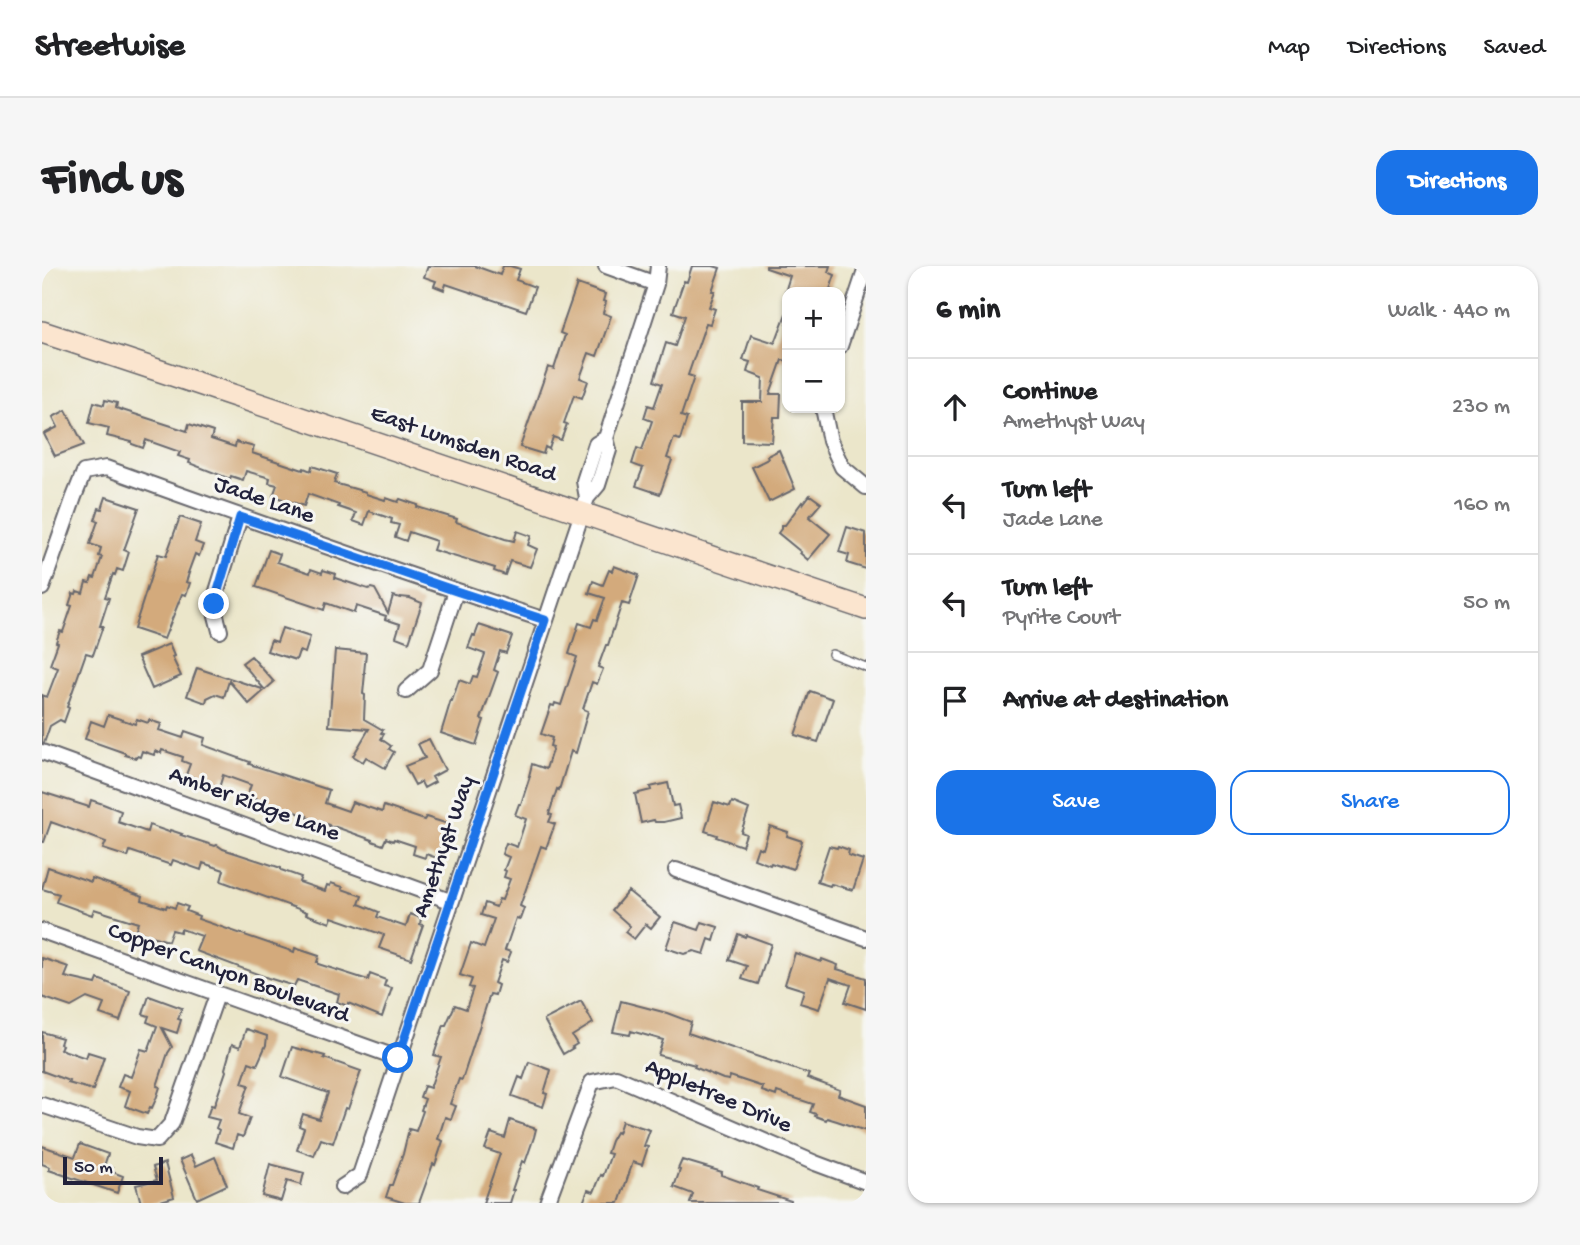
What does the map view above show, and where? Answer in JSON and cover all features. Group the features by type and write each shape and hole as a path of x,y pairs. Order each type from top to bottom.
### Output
{"street":[{"path":"606,266 656,284"},
{"name":"Amethyst Way","path":"342,1187 360,1175 584,506 598,485 609,450 606,438 656,284 658,266"},
{"path":"845,331 866,268"},
{"name":"East Lumsden Road","path":"42,332 584,506 866,609"},
{"path":"824,413 830,441 842,467 866,487"},
{"name":"Jade Lane","path":"42,588 84,472 106,468 240,517 545,620"},
{"path":"220,631 214,604 240,517"},
{"path":"406,691 430,670 456,591"},
{"name":"Amber Ridge Lane","path":"42,752 450,901"},
{"path":"676,870 866,939"},
{"name":"Copper Canyon Boulevard","path":"42,931 398,1058"},
{"path":"42,1105 137,1137 157,1140 172,1123 217,995"},
{"name":"Appletree Drive","path":"547,1203 592,1083 616,1077 815,1163 866,1182"}],"lane":[{"path":"832,654 866,667"}],"building":[{"path":"428,266 475,266 500,275 503,266 510,266 520,269 516,280 535,287 526,311 446,284 444,290 434,286 436,281 424,277"},
{"path":"692,266 720,268 709,307 715,309 710,324 706,323 688,375 694,377 681,416 687,418 680,440 674,438 667,458 672,460 660,494 636,486 643,468 632,464 637,448 642,450 652,421 644,418 648,405 654,407 662,384 654,381 666,343 675,346 685,316 673,312"},
{"path":"830,266 828,272 835,275 831,287 787,287 790,276 766,268"},
{"path":"577,284 605,294 603,313 611,316 597,356 589,353 580,378 588,381 582,398 574,395 561,440 553,437 549,449 545,447 543,454 520,447 548,367 554,369 565,335 560,333"},
{"path":"782,325 782,360 770,394 781,394 780,417 774,417 772,442 742,441 742,402 762,402 763,378 747,372 750,362 743,360 751,335 775,343"},
{"path":"105,400 117,403 116,408 187,431 189,424 213,432 211,439 235,447 236,442 254,447 252,453 303,470 304,468 311,471 312,466 337,474 334,483 385,500 386,498 398,502 400,499 505,539 514,541 517,531 531,536 528,545 537,549 530,567 510,561 505,575 494,571 495,568 433,550 436,541 409,532 406,541 395,537 399,525 391,523 392,519 369,511 364,525 353,521 356,513 308,494 304,506 273,496 277,485 269,483 270,478 246,471 243,480 231,476 230,479 189,463 190,460 178,456 180,452 146,440 143,448 132,442 107,436 109,428 89,423 94,402 104,405"},
{"path":"66,410 84,445 55,456 44,434 58,427 53,417"},
{"path":"779,450 795,489 769,502 752,467"},
{"path":"810,495 821,503 809,517 830,534 808,560 778,533 781,525 785,525"},
{"path":"106,497 139,508 124,550 129,552 123,571 117,569 115,575 113,574 105,597 109,598 100,626 103,626 93,655 86,653 64,722 60,720 50,726 42,743 42,695 47,697 58,668 50,665 60,631 63,632 72,606 69,605 73,593 83,593 86,582 90,583 92,577 95,578 102,557 99,556 101,548 90,544 98,521 95,520 99,508 102,509"},
{"path":"180,517 201,524 195,542 203,545 199,556 195,554 186,582 190,583 186,595 182,594 164,639 134,629 158,554 166,556"},
{"path":"847,527 866,533 866,569 847,563 849,555 839,552"},
{"path":"269,550 280,554 277,562 310,573 311,569 322,573 323,570 336,574 335,578 375,589 388,613 393,596 422,603 409,642 396,637 400,624 385,619 386,616 356,606 354,613 326,603 324,610 256,587"},
{"path":"614,566 639,575 629,605 622,603 598,667 603,669 597,684 592,682 583,709 588,711 576,753 571,751 549,814 552,815 549,822 555,824 546,848 541,846 520,906 524,908 520,919 516,918 505,950 511,952 507,962 502,960 494,983 498,985 495,995 490,994 462,1080 459,1079 450,1104 456,1106 451,1119 445,1117 438,1139 443,1141 435,1165 433,1164 419,1203 405,1203 386,1197 403,1154 409,1129 416,1131 423,1111 421,1110 425,1099 420,1097 424,1086 430,1088 441,1057 434,1055 444,1025 455,1005 466,1009 473,988 469,987 472,979 460,975 471,943 484,948 494,919 481,915 485,903 496,907 499,899 502,900 510,879 504,877 509,857 502,854 506,843 517,847 526,819 515,815 521,804 532,764 546,769 553,747 550,746 552,738 541,734 551,705 561,705 577,657 569,654 579,623 591,627 594,619 597,620 605,598 589,593 593,581 603,585 609,570 612,571"},
{"path":"479,625 512,636 506,653 500,651 494,670 498,672 481,719 484,720 476,745 441,733 459,680 470,684 473,676 477,677 485,654 468,648"},
{"path":"282,628 310,637 305,653 299,651 296,660 267,651 271,640 277,642"},
{"path":"169,644 181,676 152,689 138,657"},
{"path":"335,650 366,653 364,719 383,730 381,739 391,746 389,749 394,752 385,768 366,757 363,762 353,756 369,729 329,726"},
{"path":"251,656 274,682 265,690 242,663"},
{"path":"197,668 265,690 249,704 229,681 224,697 215,694 207,698 206,703 187,696"},
{"path":"810,691 833,699 818,742 795,735"},
{"path":"108,715 135,724 137,719 148,723 149,720 161,724 159,730 183,738 185,731 205,738 203,745 250,762 249,764 329,790 325,803 348,811 352,802 382,812 384,806 424,820 426,817 448,824 437,858 426,854 425,858 413,854 415,846 394,839 393,841 386,838 383,845 279,806 278,808 266,804 247,796 251,785 223,775 219,788 207,784 186,775 190,764 182,761 183,757 162,750 161,753 155,751 154,755 142,751 140,757 136,758 85,739 91,721 104,726"},
{"path":"429,739 445,770 432,777 435,782 424,788 421,782 415,785 405,766 425,758 418,744"},
{"path":"668,783 673,806 678,805 681,818 641,823 635,794"},
{"path":"42,792 89,807 91,800 103,804 121,811 118,822 147,832 149,825 217,845 281,868 301,877 299,882 325,891 331,883 343,887 342,889 362,896 359,904 379,912 377,917 406,927 410,914 421,918 420,924 423,925 411,959 379,948 384,935 332,917 330,923 221,881 224,870 203,863 201,870 173,860 171,865 130,851 128,857 103,849 106,842 51,822 42,842"},
{"path":"714,802 730,807 732,802 749,809 741,832 746,834 742,846 705,831"},
{"path":"770,826 788,832 787,836 802,841 793,869 754,859 758,847 763,849"},
{"path":"829,846 849,850 848,855 863,860 853,890 817,882"},
{"path":"48,867 91,882 92,878 143,896 142,900 166,908 167,905 175,908 177,903 188,907 186,911 199,916 198,919 294,952 295,948 319,956 318,964 368,980 370,974 386,980 384,986 392,988 382,1017 348,1003 348,1006 337,1002 339,994 297,980 294,986 196,951 202,936 181,929 180,932 172,930 168,941 135,931 138,923 94,909 92,915 56,902 59,894 42,889"},
{"path":"628,891 660,917 651,928 646,924 634,939 625,932 630,926 612,910"},
{"path":"675,922 699,930 702,922 718,927 714,941 709,939 704,954 694,951 684,954 666,948"},
{"path":"738,934 771,944 758,984 742,979 747,966 729,960"},
{"path":"795,953 821,962 822,959 838,965 837,969 866,978 866,1009 845,1002 851,985 830,978 819,1009 800,1003 804,990 785,984"},
{"path":"42,958 69,967 65,977 96,984 98,979 130,991 120,1021 100,1014 104,1004 87,998 71,1007 42,997"},
{"path":"149,996 182,1008 177,1033 162,1028 172,1047 157,1086 160,1087 156,1099 147,1114 125,1106 130,1091 118,1087 123,1074 131,1077 141,1049 148,1051 157,1026 147,1022 149,1016 143,1014"},
{"path":"581,1001 593,1023 572,1036 577,1044 563,1054 544,1020"},
{"path":"621,1001 691,1022 688,1033 809,1074 807,1078 840,1090 838,1095 866,1105 866,1131 815,1116 816,1114 810,1112 813,1104 777,1092 776,1096 762,1091 763,1087 730,1076 729,1080 723,1079 694,1067 695,1065 658,1055 663,1040 631,1031 630,1035 613,1032"},
{"path":"246,1029 267,1036 257,1065 249,1062 242,1083 249,1085 239,1114 250,1118 243,1137 237,1135 233,1148 215,1142 219,1120 207,1117 211,1105 214,1106 226,1071 232,1044 240,1047"},
{"path":"42,1032 62,1038 60,1049 86,1058 88,1052 104,1057 93,1090 68,1083 69,1081 42,1071"},
{"path":"292,1047 325,1056 324,1058 361,1071 333,1143 321,1139 314,1156 297,1150 304,1128 299,1126 303,1114 319,1119 328,1093 282,1077"},
{"path":"529,1062 551,1070 543,1107 512,1096 519,1077 523,1079"},
{"path":"510,1120 536,1129 534,1137 525,1163 522,1161 510,1203 483,1203 500,1154 485,1149 491,1133 505,1138"},
{"path":"622,1121 650,1130 644,1146 648,1147 642,1165 633,1162 619,1203 583,1203 588,1190 594,1192 601,1175 603,1176 611,1154 607,1153 611,1141 616,1132 618,1133"},
{"path":"80,1144 108,1154 104,1166 123,1176 117,1193 49,1170 50,1167 42,1164 42,1146 75,1157"},
{"path":"191,1155 196,1166 215,1157 227,1185 197,1199 180,1160"},
{"path":"682,1160 722,1172 721,1175 791,1203 690,1203 693,1194 674,1187"},
{"path":"165,1163 174,1197 154,1203 141,1203 136,1185 157,1180 153,1167"},
{"path":"270,1164 304,1173 301,1185 287,1181 281,1201 262,1196"}],"route":[{"path":"214,604 240,517 545,620 398,1058"}]}
